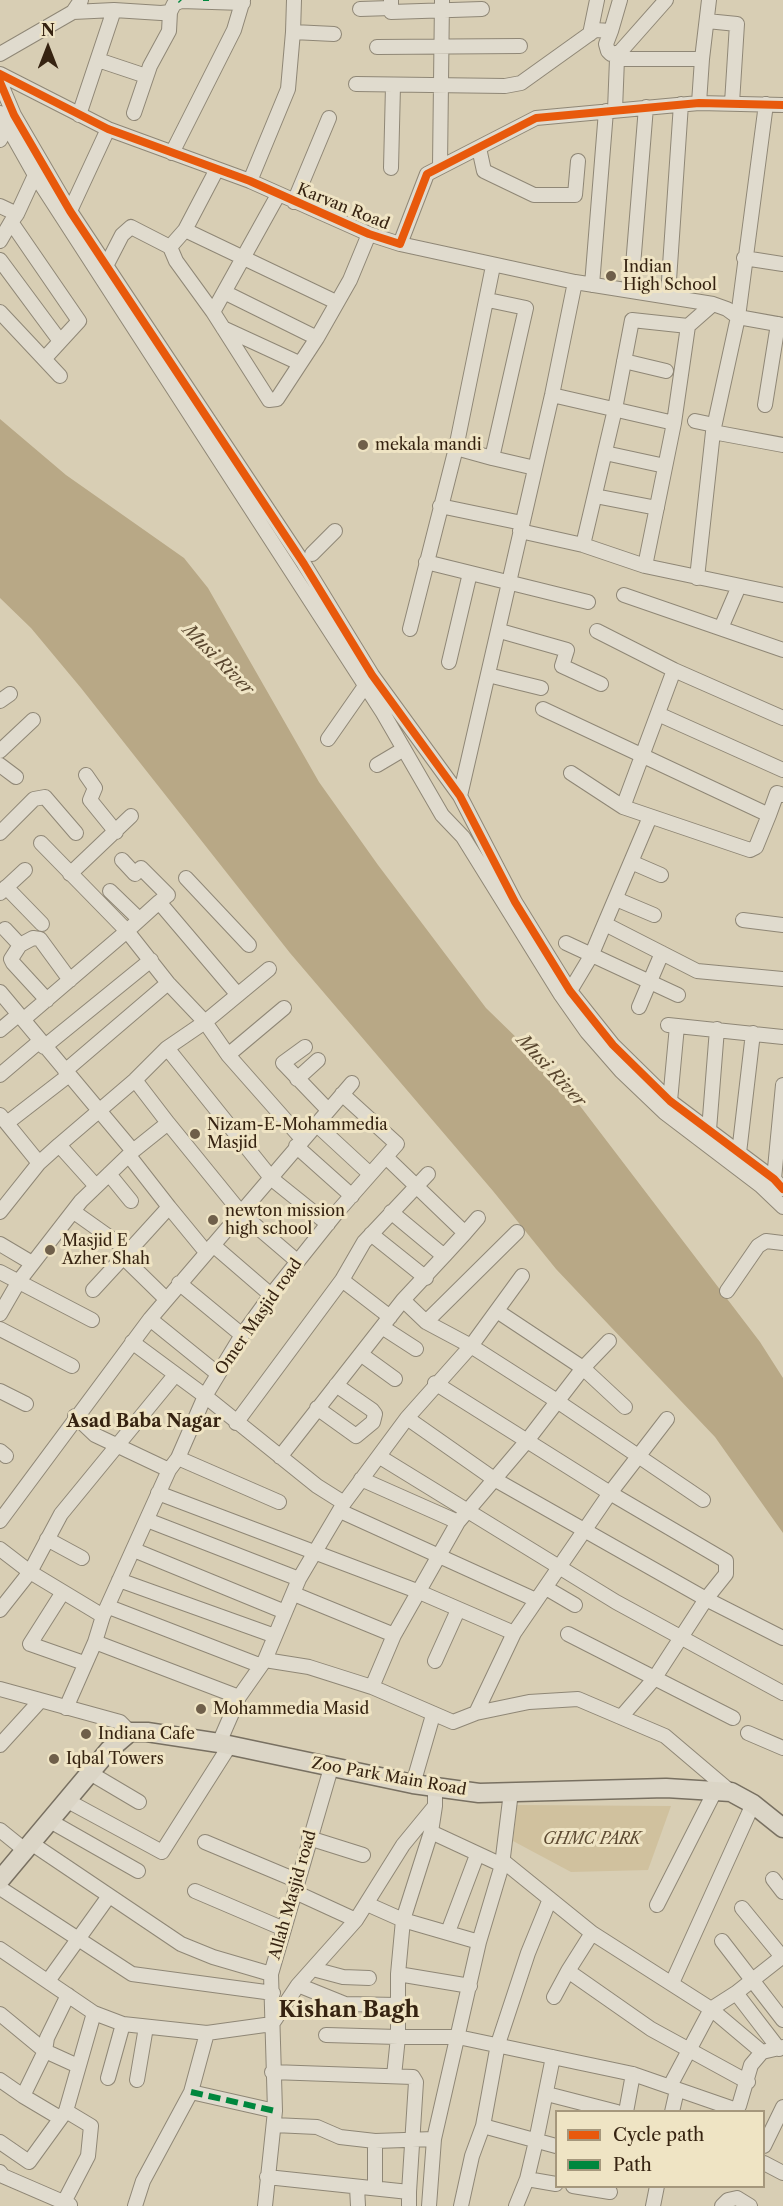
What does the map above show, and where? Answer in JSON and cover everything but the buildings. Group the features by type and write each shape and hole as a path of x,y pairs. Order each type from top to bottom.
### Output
{"main road":[{"name":"Zoo Park Main Road","path":"130,1732 147,1732 224,1744 413,1784 478,1793 666,1788 723,1792 753,1804 782,1825"},
{"path":"0,1880 109,1750 130,1732"}],"street":[{"path":"134,113 147,76 169,31 170,12 174,4 181,0 243,2 234,30 172,153"},
{"path":"250,181 288,89 294,0"},
{"path":"590,34 597,0"},
{"path":"620,0 606,44 611,54 620,51 666,0"},
{"path":"699,103 709,0"},
{"path":"360,9 391,4 391,12 442,5 482,9"},
{"path":"440,166 443,84 442,5"},
{"path":"0,54 77,6 170,12"},
{"path":"79,115 114,10"},
{"path":"706,21 738,24 732,103"},
{"path":"356,84 505,86 521,83 590,34 602,29 612,31"},
{"path":"293,32 334,34"},
{"path":"377,47 520,45"},
{"path":"592,285 617,59 702,59"},
{"path":"98,60 147,76"},
{"name":"Karvan Road","path":"0,74 108,129 250,181 369,234 400,244 423,179 440,166 536,118 699,103 783,105"},
{"path":"0,82 14,115 70,211 304,564 372,675 460,796 511,905 561,995 587,1032 621,1071 665,1113 761,1186 783,1207"},
{"path":"391,168 393,86"},
{"path":"668,295 681,104"},
{"path":"697,578 714,429 738,317 765,104"},
{"path":"631,290 646,107"},
{"path":"294,202 329,118"},
{"path":"0,140 4,119"},
{"path":"4,119 35,175 364,686 442,815 463,837 570,991 613,1045 670,1101 778,1184"},
{"path":"70,211 108,129"},
{"path":"479,148 484,171 534,195 575,195 578,161"},
{"path":"170,247 184,230 217,169"},
{"path":"0,241 35,175"},
{"path":"213,312 278,195"},
{"path":"0,206 14,218 79,321 45,358"},
{"path":"106,266 122,235 130,227 170,247 176,261 213,312 269,400 277,399 317,338 350,280 369,234"},
{"path":"184,230 336,302"},
{"path":"400,244 575,282 668,295 712,304 727,309 738,317 780,324 765,405"},
{"path":"744,258 783,264"},
{"path":"0,260 60,341"},
{"path":"410,629 456,448 488,300 493,266"},
{"path":"460,796 500,631 575,282"},
{"path":"224,292 317,338"},
{"path":"488,300 526,308 492,458"},
{"path":"645,566 674,423 688,326 712,304"},
{"path":"0,312 60,375"},
{"path":"583,545 615,409 632,320 688,326"},
{"path":"223,328 300,363"},
{"path":"624,361 666,371"},
{"path":"552,396 674,423"},
{"path":"695,421 714,429 783,445"},
{"path":"456,448 535,468"},
{"path":"605,453 665,466"},
{"path":"595,496 657,508"},
{"path":"440,506 583,545 645,566 783,595"},
{"path":"312,554 335,531"},
{"path":"426,562 588,602"},
{"path":"449,662 470,573"},
{"path":"721,628 739,586"},
{"path":"624,596 783,650"},
{"path":"500,631 567,651 562,666 601,684"},
{"path":"597,631 674,670 783,718"},
{"path":"623,807 674,670"},
{"path":"488,675 541,688"},
{"path":"328,739 364,686"},
{"path":"543,709 769,816"},
{"path":"658,714 783,770"},
{"path":"0,751 33,720"},
{"path":"377,765 404,749"},
{"path":"0,765 16,777"},
{"path":"571,773 623,807 750,850 756,847 781,789"},
{"path":"86,775 95,788 90,800 116,832"},
{"path":"0,833 34,799 45,797 76,833"},
{"path":"70,874 131,816"},
{"path":"570,991 591,956 650,817"},
{"path":"40,843 127,931 168,983 205,1022 228,1055 299,1143 352,1196"},
{"path":"122,860 135,874 141,868 238,995"},
{"path":"631,862 661,875"},
{"path":"25,870 3,890 42,924"},
{"path":"0,1030 47,1000 189,875 249,945"},
{"path":"110,891 139,919"},
{"path":"616,899 654,915"},
{"path":"743,920 783,925"},
{"path":"605,924 697,971 783,979"},
{"path":"5,929 20,945"},
{"path":"47,1000 11,959 20,945 33,938 40,939 70,980"},
{"path":"566,943 678,995"},
{"path":"639,1007 662,953"},
{"path":"0,1076 151,960"},
{"path":"0,1212 39,1163 58,1144 135,1080 167,1048 205,1022 269,969"},
{"path":"39,1163 3,1119 67,1073 168,983"},
{"path":"0,992 98,1111 169,1207 209,1249 271,1295"},
{"path":"228,1055 284,1008"},
{"path":"670,1101 673,1026 783,1037"},
{"path":"710,1130 717,1029"},
{"path":"739,1153 753,1033"},
{"path":"305,1047 283,1063 328,1110"},
{"path":"167,1048 272,1179 328,1224"},
{"path":"297,1079 318,1060"},
{"path":"135,1080 242,1214 297,1261"},
{"path":"0,1521 75,1416 166,1299 242,1214 299,1143 352,1083"},
{"path":"778,1184 783,1085"},
{"name":"Omer Masjid road","path":"66,1708 158,1493 169,1470 178,1458 205,1396 242,1335 297,1261 398,1144 342,1094"},
{"path":"0,1314 32,1263 95,1185 168,1123"},
{"path":"317,1125 370,1174"},
{"path":"58,1144 95,1185"},
{"path":"386,1156 465,1233"},
{"path":"109,1174 131,1201"},
{"path":"236,1423 342,1280 371,1234 428,1174"},
{"path":"93,1290 169,1207"},
{"path":"74,1212 126,1254 166,1299"},
{"path":"391,1212 444,1256"},
{"path":"280,1457 403,1300 426,1278 478,1218"},
{"path":"426,1322 517,1232"},
{"path":"371,1234 426,1278"},
{"path":"727,1291 758,1246 766,1241 783,1243"},
{"path":"0,1244 32,1263"},
{"path":"0,1272 92,1320"},
{"path":"66,1800 162,1852 224,1744 238,1697 248,1687 262,1662 299,1579 342,1507 407,1418 435,1383 471,1346 522,1276"},
{"path":"342,1280 416,1349"},
{"path":"179,1283 242,1335"},
{"path":"403,1300 426,1322 471,1346 557,1401 703,1500"},
{"path":"496,1311 583,1368 625,1407"},
{"path":"150,1319 218,1374"},
{"path":"0,1329 72,1366"},
{"path":"372,1687 394,1635 417,1591 463,1517 526,1442 583,1368 609,1341"},
{"path":"132,1342 205,1396 342,1507 437,1556 536,1600"},
{"path":"362,1355 395,1379"},
{"path":"0,1610 30,1572 61,1514 175,1375"},
{"path":"435,1383 526,1442 726,1561 726,1574 706,1599 654,1678 622,1716"},
{"path":"317,1408 356,1436 373,1422 375,1414 372,1410 336,1385"},
{"path":"0,1391 26,1404"},
{"path":"75,1416 95,1435 169,1470"},
{"path":"407,1418 494,1479 706,1599 783,1638"},
{"path":"476,1713 514,1633 586,1532 610,1493 667,1419"},
{"path":"380,1456 463,1517"},
{"path":"178,1458 279,1502"},
{"path":"362,1479 463,1517 560,1568 681,1639 783,1693"},
{"path":"158,1493 417,1591 514,1633"},
{"path":"147,1520 299,1579"},
{"path":"47,1539 82,1558"},
{"path":"0,1549 30,1572 63,1592 106,1611 262,1662 309,1667 372,1687 453,1722 476,1713 529,1702 578,1699 665,1736 723,1792 657,1905"},
{"path":"134,1550 285,1612"},
{"path":"120,1580 275,1636"},
{"path":"546,1588 575,1605"},
{"path":"63,1592 30,1644 84,1663"},
{"path":"294,1594 394,1635"},
{"path":"435,1661 458,1610"},
{"path":"568,1634 734,1718"},
{"path":"95,1642 238,1697"},
{"path":"0,1689 120,1722 130,1732"},
{"path":"0,1745 40,1701"},
{"path":"413,1784 433,1715"},
{"path":"747,1733 783,1748"},
{"name":"Allah Masjid road","path":"265,2206 274,2118 271,1974 331,1767"},
{"path":"90,1773 139,1802"},
{"path":"394,2076 398,2037 398,1974 404,1920 431,1832 435,1786"},
{"path":"429,2206 434,2139 479,1942 502,1863 511,1792"},
{"path":"672,1983 753,1804"},
{"path":"0,1949 94,2013 123,2024 207,2033 272,2024 298,1985 356,1920 403,1845 435,1806"},
{"path":"50,1821 138,1871"},
{"path":"0,1830 109,1896 182,1944 213,1957 271,1974"},
{"path":"431,1832 477,1855 502,1863 592,1933 776,2051"},
{"path":"309,1838 363,1855"},
{"path":"205,1842 356,1920"},
{"path":"448,1932 477,1855"},
{"path":"773,1879 783,1892"},
{"path":"0,1888 132,1974 273,1993"},
{"path":"195,1891 284,1929"},
{"path":"48,1981 109,1896"},
{"path":"461,2206 472,2157 483,2126 498,2044 528,1953 550,1899"},
{"path":"367,1904 404,1920 479,1942"},
{"path":"672,2110 673,2088 689,2049 711,2009 783,1957 742,1908"},
{"path":"554,1997 592,1933"},
{"path":"722,1941 783,2020"},
{"path":"314,1969 343,1977 369,1978"},
{"path":"568,1971 651,2029 747,2082"},
{"path":"398,1974 470,1986"},
{"path":"298,1985 345,2004 397,2005"},
{"path":"736,1993 776,2051"},
{"path":"22,2096 45,2051 47,2038 68,1995"},
{"path":"0,2142 29,2162 63,2115 94,2013"},
{"path":"0,2014 45,2051 78,2066"},
{"path":"108,2078 123,2024"},
{"path":"137,2080 146,2027"},
{"path":"135,2206 142,2181 191,2092 207,2033"},
{"path":"326,2035 458,2037 498,2044 633,2074 673,2088 707,2106 734,2109 739,2106 751,2065 776,2051"},
{"path":"516,2206 527,2179 547,2094 553,2057"},
{"path":"267,2177 375,2188 409,2199 416,2082 413,2077 272,2072"},
{"path":"626,2110 633,2074"},
{"path":"0,2080 22,2096 91,2126 88,2156 66,2205 3,2176 0,2172"},
{"path":"191,2092 274,2118 317,2127 340,2137 375,2141 434,2139"},
{"path":"547,2094 609,2110"},
{"path":"765,2144 782,2114"},
{"path":"483,2126 555,2146"},
{"path":"375,2141 375,2188"},
{"path":"765,2164 783,2173"},
{"path":"527,2179 555,2184"},
{"path":"357,2187 358,2206"},
{"path":"578,2188 610,2195"},
{"path":"653,2206 657,2188"},
{"path":"722,2206 728,2199 740,2192 750,2206"}],"green space":[{"name":"GHMC PARK","path":"517,1805 671,1806 648,1870 571,1872 513,1841"}],"water":[{"name":"Musi River","path":"0,419 66,475 184,558 208,588 319,782 378,865 486,1008 561,1081 760,1342 783,1378 783,1533 715,1437 556,1269 493,1191 290,953 81,688 31,628 0,598"}],"marked path":[{"path":"191,2092 275,2111"}],"cycle path":[{"path":"0,74 108,129 250,181 369,234 400,244 427,174 536,118 699,103 783,105"},
{"path":"0,82 14,115 70,211 304,564 372,675 460,796 515,902 570,991 613,1045 670,1101 774,1179 783,1189"}],"place":[{"name":"Indian High School","path":"611,276"},
{"name":"mekala mandi","path":"363,445"},
{"name":"Nizam-E-Mohammedia Masjid","path":"195,1134"},
{"name":"newton mission high school","path":"213,1220"},
{"name":"Masjid E Azher Shah","path":"50,1250"},
{"name":"Mohammedia Masid","path":"201,1709"},
{"name":"Indiana Cafe","path":"86,1734"},
{"name":"Iqbal Towers","path":"54,1759"}],"district":[{"name":"Asad Baba Nagar","path":"144,1422"},
{"name":"Kishan Bagh","path":"349,2011"}]}
